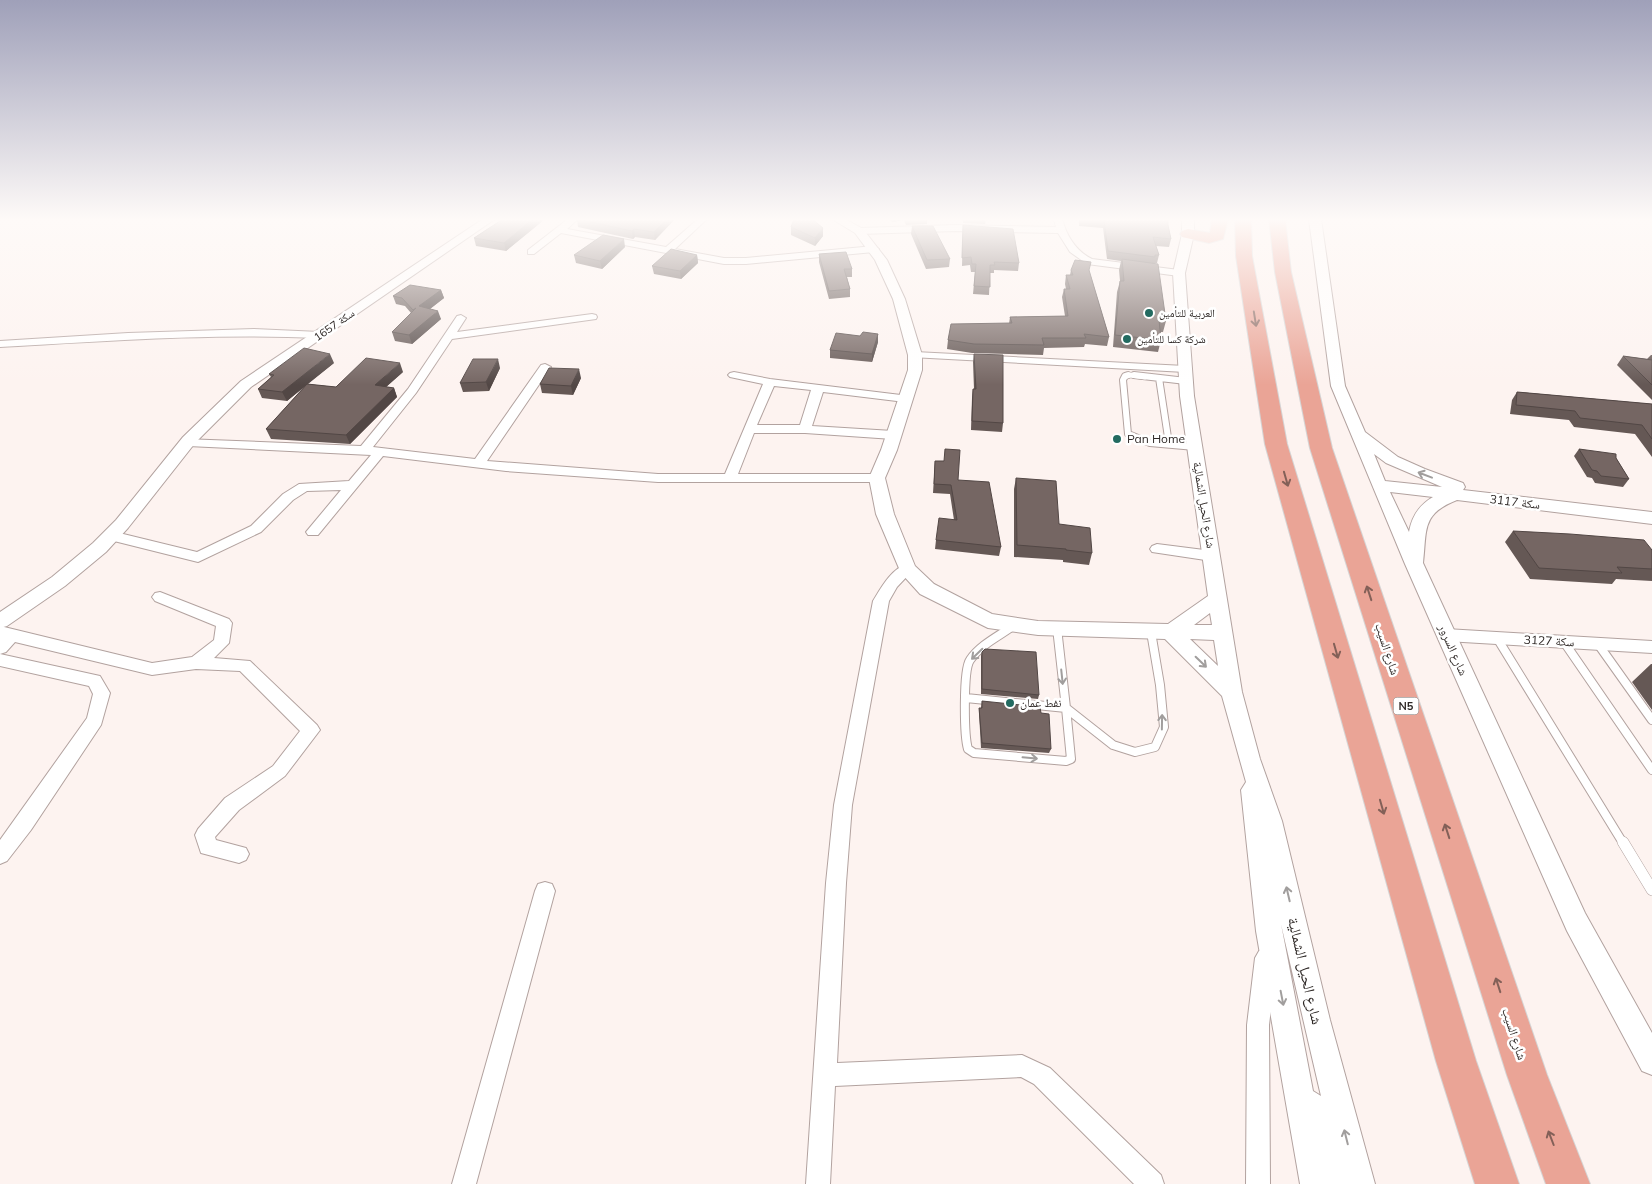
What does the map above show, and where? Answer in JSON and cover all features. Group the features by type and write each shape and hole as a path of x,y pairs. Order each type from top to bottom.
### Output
{"highway":[{"path":"1247,274 1276,444 1453,1051 1497,1184"},
{"name":"شارع السيب","path":"1283,274 1321,448 1524,1066 1568,1184"},
{"path":"1299,274 1305,342 1300,351"}],"street":[{"name":"سكة 1657","path":"0,621 44,593 78,567 111,536 188,442 214,413 246,384 407,274"},
{"path":"887,274 899,299 915,355 915,370 877,478 885,514 907,569 927,589 988,621 1057,628 1160,632 1193,640 1224,639"},
{"name":"شارع الحيل الشمالية","path":"1179,274 1186,375 1195,447 1232,692 1249,759 1270,821 1316,1020 1359,1184"},
{"name":"شارع السرور","path":"1322,274 1338,386 1358,435 1414,564 1576,922 1652,1062"},
{"path":"450,336 592,317"},
{"path":"364,450 412,390 461,318"},
{"path":"0,344 128,336 224,333 320,335"},
{"path":"915,355 1186,375"},
{"path":"478,464 545,367"},
{"path":"734,375 770,382 905,398"},
{"path":"730,479 770,382"},
{"path":"805,428 818,388"},
{"path":"749,429 805,428 893,435"},
{"path":"1358,435 1392,460 1419,473 1504,500"},
{"path":"188,442 364,450 478,464 658,478 877,478"},
{"path":"313,532 350,485 380,452"},
{"path":"111,536 198,557 256,529 288,497 304,487 350,485"},
{"name":"سكة 3117","path":"1379,485 1652,518"},
{"path":"1414,564 1420,518 1426,508 1438,500 1454,494"},
{"path":"1157,549 1212,556"},
{"path":"818,1184 836,883 843,805 881,601 892,583 907,569"},
{"path":"160,597 224,623 221,643 196,663"},
{"path":"1160,632 1218,598"},
{"path":"1160,632 1232,692"},
{"path":"0,648 6,634 152,669 196,663 244,665 311,730 279,771 232,804 205,835 208,847 239,854"},
{"name":"سكة 3127","path":"1446,635 1652,647"},
{"path":"0,660 94,681 102,693 95,720 24,824 0,854"},
{"name":"شارع الحيل الشمالية","path":"1249,759 1254,819 1269,931 1316,1184"},
{"path":"464,1184 545,891"},
{"path":"1258,1184 1258,1025 1269,931"},
{"path":"1291,1052 1337,1184"},
{"path":"824,1076 1022,1066 1042,1076 1152,1184"}],"lane":[{"path":"1186,375 1160,378 1125,376 1123,380 1128,434 1143,442 1195,447"},
{"path":"1160,378 1169,444"},
{"path":"1015,624 976,653 968,664 966,698 968,749 974,753 1069,761 1072,757 1057,628"},
{"path":"966,698 1066,708 1112,745 1135,752 1156,747 1164,727 1160,685 1160,632"},
{"path":"1497,638 1652,890"},
{"path":"1564,642 1652,770"},
{"path":"1598,644 1652,720"}],"building":[{"path":"824,274 846,274 850,289 829,291"},
{"path":"975,274 990,274 990,287 974,286"},
{"path":"1090,274 1109,337 1084,334 1086,338 1042,338 1044,345 974,344 948,340 951,324 1012,323 1010,317 1068,316 1064,289 1070,289 1066,275"},
{"path":"1123,274 1159,274 1166,321 1159,320 1161,340 1115,335 1120,281 1124,281"},
{"path":"410,285 441,290 419,306 438,311 409,335 392,332 416,308 413,310 402,298 393,296"},
{"path":"863,332 878,334 872,354 830,350 836,333 860,336"},
{"path":"304,348 330,354 282,392 258,389 274,375 269,374"},
{"path":"974,354 1003,355 1003,423 972,421 973,389 976,389"},
{"path":"1623,356 1652,360 1652,385"},
{"path":"366,358 400,363 375,385 394,388 346,435 266,429 307,384 336,387"},
{"path":"473,359 498,359 486,382 460,383"},
{"path":"549,368 579,369 571,386 540,384"},
{"path":"1517,392 1652,404 1652,439 1642,425 1580,418 1575,411 1516,405"},
{"path":"945,449 960,450 958,480 989,482 1001,547 936,540 939,518 957,520 951,485 934,484 935,461 944,461"},
{"path":"1579,449 1616,454 1616,458 1629,479 1601,476 1597,471 1592,470"},
{"path":"1016,478 1056,481 1059,524 1090,528 1092,553 1017,545"},
{"path":"1513,531 1644,540 1652,550 1652,569 1617,567 1622,573 1539,568"},
{"path":"985,649 1036,652 1039,695 982,689 982,652"},
{"path":"982,701 1040,707 1041,713 1049,714 1051,749 982,743 979,708 982,708"}],"place":[{"name":"العربية للتأمين","path":"1149,313"},
{"name":"شركة كسا للتأمين","path":"1127,339"},
{"name":"Pan Home","path":"1117,439"},
{"name":"نفط عمان","path":"1010,703"}]}
